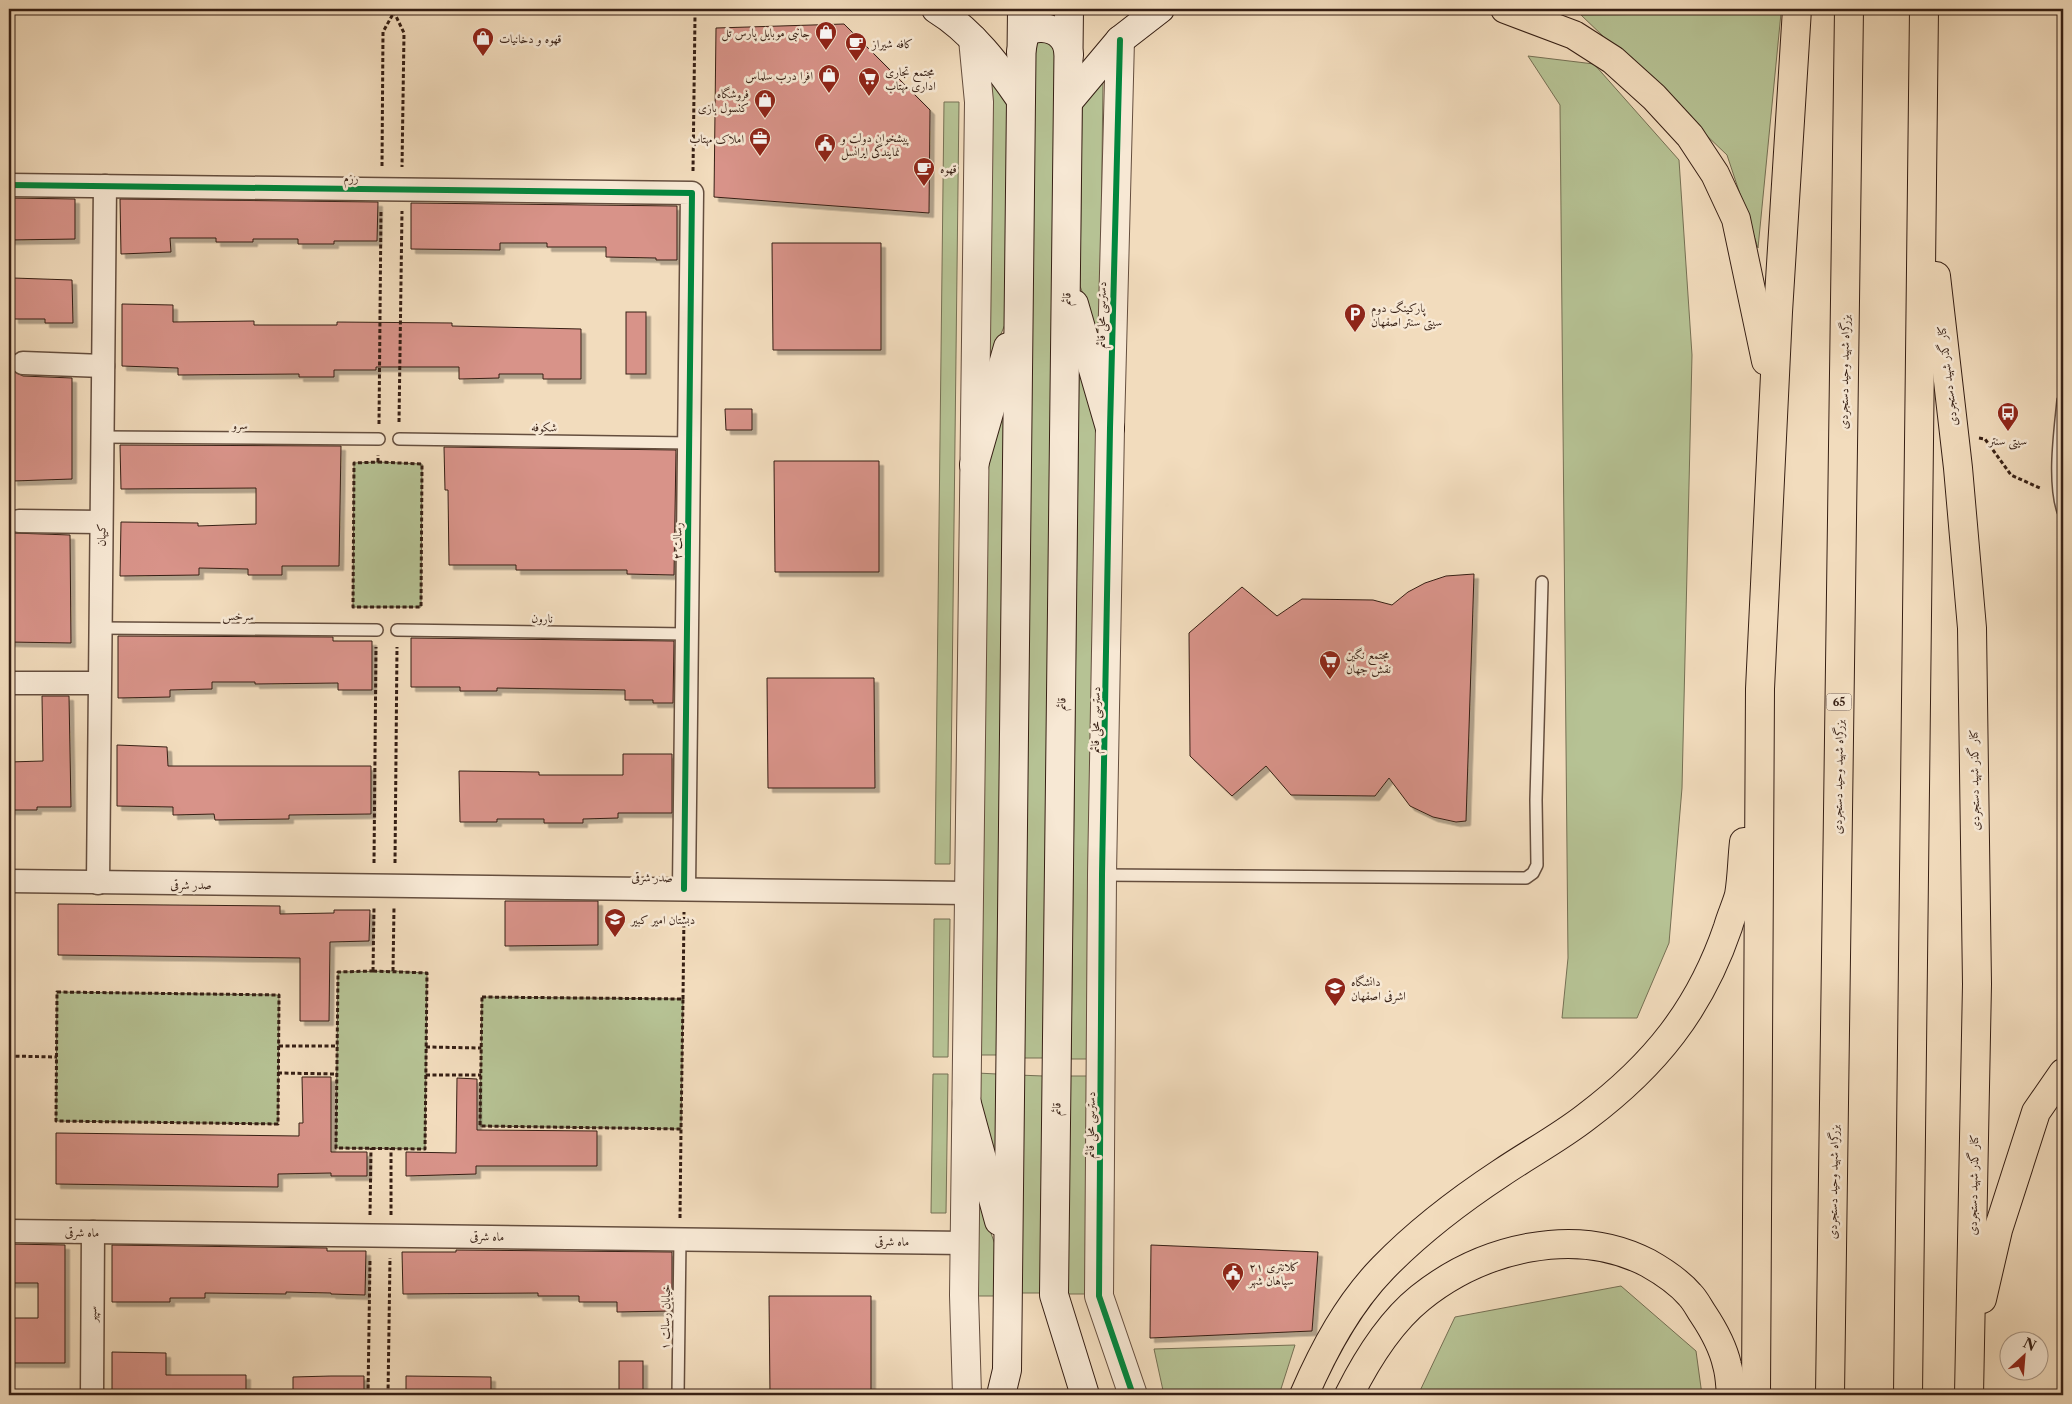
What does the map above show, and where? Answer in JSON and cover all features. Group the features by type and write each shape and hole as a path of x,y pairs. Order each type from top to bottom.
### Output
{"highway":[{"path":"1505,9 1574,35 1613,60 1654,97 1690,136 1714,174 1736,219 1774,397"},
{"path":"1756,1395 1760,689 1774,397 1797,9"},
{"name":"بزرگراه شهید وحید دستجردی","path":"1830,1395 1849,9"},
{"path":"1908,1395 1924,9"},
{"name":"کنار گذر شهید دستجردی","path":"1923,167 1954,433 1972,628 1977,984 1969,1395"},
{"path":"1304,1395 1318,1363 1348,1309 1383,1268 1413,1239 1485,1184 1585,1119 1628,1083 1668,1042 1695,1002 1720,951 1739,895 1760,689"},
{"path":"1969,1352 1998,1230 2036,1112 2063,1073"},
{"path":"1349,1395 1359,1375 1388,1330 1420,1298 1452,1277 1492,1257 1527,1248 1572,1243 1603,1247 1636,1257 1667,1274 1690,1295 1712,1328 1727,1365 1731,1395"}],"main road":[{"path":"936,9 946,15 973,40 999,68 1021,100"},
{"path":"1001,1395 1007,1370 1022,9"},
{"name":"قائم","path":"1069,9 1054,1295 1085,1395"},
{"path":"1068,102 1120,40 1160,9"},
{"path":"1022,52 1025,35 1031,30 1047,28 1056,31 1063,37 1069,54"},
{"path":"967,1395 965,1243 979,102 973,40"},
{"name":"دسترسی محلی قائم","path":"1120,40 1110,428 1102,875 1100,1296 1133,1395"},
{"path":"1066,276 1110,428"},
{"path":"974,465 1018,312"},
{"path":"967,1104 1007,1252"}],"street":[{"name":"رزم","path":"9,185 692,193"},
{"name":"کیهان","path":"98,883 105,186"},
{"name":"رسالت ۲","path":"684,889 692,193"},
{"path":"23,362 103,366"},
{"path":"19,521 101,522"},
{"path":"14,683 100,682"},
{"name":"صدر شرقی","path":"9,881 969,893"},
{"name":"ماه شرقی","path":"9,1231 965,1243"},
{"name":"سپهر","path":"92,1395 93,1232"}],"lane":[{"path":"2063,401 2058,496 2063,511"},
{"name":"سرو","path":"102,437 379,439"},
{"name":"شکوفه","path":"399,439 690,443"},
{"path":"1102,875 1526,878 1533,873 1537,866 1542,582"},
{"name":"سرخس","path":"100,628 377,630"},
{"name":"نارون","path":"397,630 687,634"},
{"name":"خیابان رسالت ۱","path":"678,1395 680,1239"}],"path":[{"path":"378,462 392,188 404,33 394,12 383,32 392,188 399,463"},
{"path":"692,193 695,16"},
{"path":"1954,433 1985,439 2011,475 2058,496"},
{"path":"354,463 399,463 422,464 421,608 397,606 353,607 354,463"},
{"path":"377,606 384,885 393,971"},
{"path":"373,971 384,885 397,606"},
{"path":"680,1239 684,889"},
{"path":"393,971 427,973 425,1150 336,1148 338,972 393,971"},
{"path":"58,992 279,995 279,1046 278,1124 56,1121 58,992"},
{"path":"681,1129 480,1126 481,1048 482,997 683,1000"},
{"path":"279,1046 338,1046"},
{"path":"426,1048 481,1048"},
{"path":"9,1056 57,1057"},
{"path":"278,1073 337,1074"},
{"path":"426,1075 481,1076"},
{"path":"371,1148 380,1235 388,1395"},
{"path":"368,1395 380,1235 391,1148"}],"green space":[{"path":"1781,13 1758,248 1727,155 1581,15"},
{"path":"1043,36 1055,49 1043,1058 1018,1058 1030,49"},
{"path":"1528,56 1594,64 1679,160 1692,355 1682,788 1669,943 1637,1018 1562,1018 1568,958 1560,105"},
{"path":"988,74 1009,100 1006,322 985,372"},
{"path":"1103,77 1100,338 1080,286 1082,102"},
{"path":"944,102 959,102 950,864 935,864"},
{"path":"1079,366 1099,426 1091,1059 1071,1059"},
{"path":"1007,400 999,1055 978,1055 986,460"},
{"path":"354,463 422,464 421,607 353,607"},
{"path":"934,919 950,919 948,1057 933,1057"},
{"path":"393,971 427,973 425,1149 336,1148 338,972"},
{"path":"57,992 279,995 278,1124 56,1121"},
{"path":"482,997 683,999 681,1129 480,1126"},
{"path":"977,1073 997,1074 996,1164 977,1104"},
{"path":"933,1074 948,1074 946,1213 931,1213"},
{"path":"1018,1075 1043,1076 1041,1293 1015,1293"},
{"path":"1070,1076 1091,1076 1088,1294 1068,1294"},
{"path":"977,1195 996,1247 996,1296 975,1296"},
{"path":"1621,1286 1696,1351 1702,1395 1418,1395 1455,1317"},
{"path":"1295,1345 1279,1395 1164,1395 1154,1349"}],"building":[{"path":"844,24 930,110 929,213 714,197 716,28"},
{"path":"9,198 75,199 75,239 9,240"},
{"path":"120,199 378,202 377,241 334,241 334,244 298,244 298,239 253,239 253,242 216,242 216,238 170,238 171,252 121,254"},
{"path":"411,203 677,206 677,260 606,257 606,247 547,247 547,243 500,243 500,250 411,249"},
{"path":"772,243 881,243 881,350 773,350"},
{"path":"13,278 72,280 73,323 45,323 45,319 14,319"},
{"path":"122,304 173,305 173,322 254,321 254,325 337,325 337,322 452,323 452,326 581,329 581,379 543,379 543,374 499,374 499,378 459,379 459,367 376,367 376,370 334,370 334,377 299,377 299,374 178,375 178,368 122,366"},
{"path":"626,312 646,312 646,374 626,374"},
{"path":"9,371 23,376 72,378 72,479 13,481 12,414 9,414"},
{"path":"725,409 752,409 752,430 726,430"},
{"path":"120,445 341,446 339,566 282,566 282,575 248,575 248,569 199,568 199,575 120,576 121,522 198,523 198,526 256,524 256,488 121,489"},
{"path":"444,447 676,450 674,575 627,574 627,570 516,570 516,565 449,565 448,490 445,490"},
{"path":"774,461 879,461 879,572 775,572"},
{"path":"13,533 70,535 71,643 9,642 9,597 13,597"},
{"name":"مجتمع نگین نقش جهان","path":"1474,574 1466,821 1456,822 1433,817 1410,806 1389,778 1375,796 1291,795 1266,766 1232,796 1190,756 1189,633 1242,587 1277,616 1302,599 1373,600 1392,605 1408,592 1425,583 1446,576"},
{"path":"118,636 333,637 333,641 372,641 372,690 338,690 338,683 255,684 255,682 212,682 212,689 170,690 170,697 118,698"},
{"path":"411,638 674,641 673,703 653,703 653,700 625,700 625,690 497,688 497,691 460,691 460,687 411,687"},
{"path":"767,678 874,678 875,788 768,788"},
{"path":"42,696 69,696 71,807 37,807 37,810 9,810 9,762 43,761"},
{"path":"117,745 167,747 168,766 371,766 371,814 289,815 289,819 215,820 214,814 173,815 173,807 117,806"},
{"path":"623,754 672,754 672,813 618,813 618,818 583,819 583,823 544,823 544,819 497,819 497,822 460,822 459,771 539,772 539,775 623,775"},
{"path":"505,901 598,901 598,945 505,946"},
{"path":"58,904 280,906 280,914 334,913 334,910 370,910 369,941 330,942 329,1021 300,1021 300,958 58,955"},
{"path":"302,1077 331,1077 331,1152 367,1152 367,1176 331,1176 331,1173 278,1174 278,1187 56,1184 56,1133 299,1136 299,1123 303,1123"},
{"path":"457,1078 477,1079 477,1130 597,1131 597,1166 476,1166 476,1174 406,1176 406,1152 456,1153"},
{"path":"9,1244 65,1245 65,1363 9,1363 9,1318 38,1318 38,1283 9,1283"},
{"path":"112,1245 327,1248 327,1251 366,1251 365,1295 286,1292 286,1294 205,1293 205,1298 170,1298 170,1302 112,1302"},
{"name":"کلانتری ۲۱ سپاهان شهر","path":"1151,1245 1318,1252 1312,1331 1150,1338"},
{"path":"456,1250 672,1252 672,1311 617,1312 617,1302 579,1302 579,1296 538,1296 538,1293 403,1294 402,1252 456,1252"},
{"path":"769,1296 871,1296 871,1395 770,1395"},
{"path":"112,1352 166,1353 166,1375 246,1375 246,1395 112,1395"},
{"path":"619,1361 643,1361 643,1395 619,1395"},
{"path":"364,1376 364,1395 293,1395 293,1377"},
{"path":"406,1376 491,1377 491,1395 406,1395"}],"cycle path":[{"path":"1120,40 1110,428 1102,875 1099,1296 1133,1395"},
{"path":"9,185 692,193 684,889"}],"place":[{"name":"جانبی موبایل پارس تل","path":"826,51"},
{"name":"قهوه و دخانیات","path":"483,57"},
{"name":"کافه شیراز","path":"856,62"},
{"name":"افرا درب سلماس","path":"829,94"},
{"name":"مجتمع تجاری اداری مهتاب","path":"869,97"},
{"name":"فروشگاه کنسول بازی","path":"765,119"},
{"name":"املاک مهتاب","path":"760,157"},
{"name":"پیشخوان دولت و نمایندگی ایرانسل","path":"825,163"},
{"name":"قهوه","path":"924,187"},
{"name":"پارکینگ دوم سیتی سنتر اصفهان","path":"1355,333"},
{"name":"سیتی سنتر","path":"2008,432"},
{"name":"مجتمع نگین نقش جهان","path":"1330,680"},
{"name":"دبستان امیر کبیر","path":"615,938"},
{"name":"دانشگاه اشرفی اصفهان","path":"1335,1007"},
{"name":"کلانتری ۲۱ سپاهان شهر","path":"1233,1292"}]}
